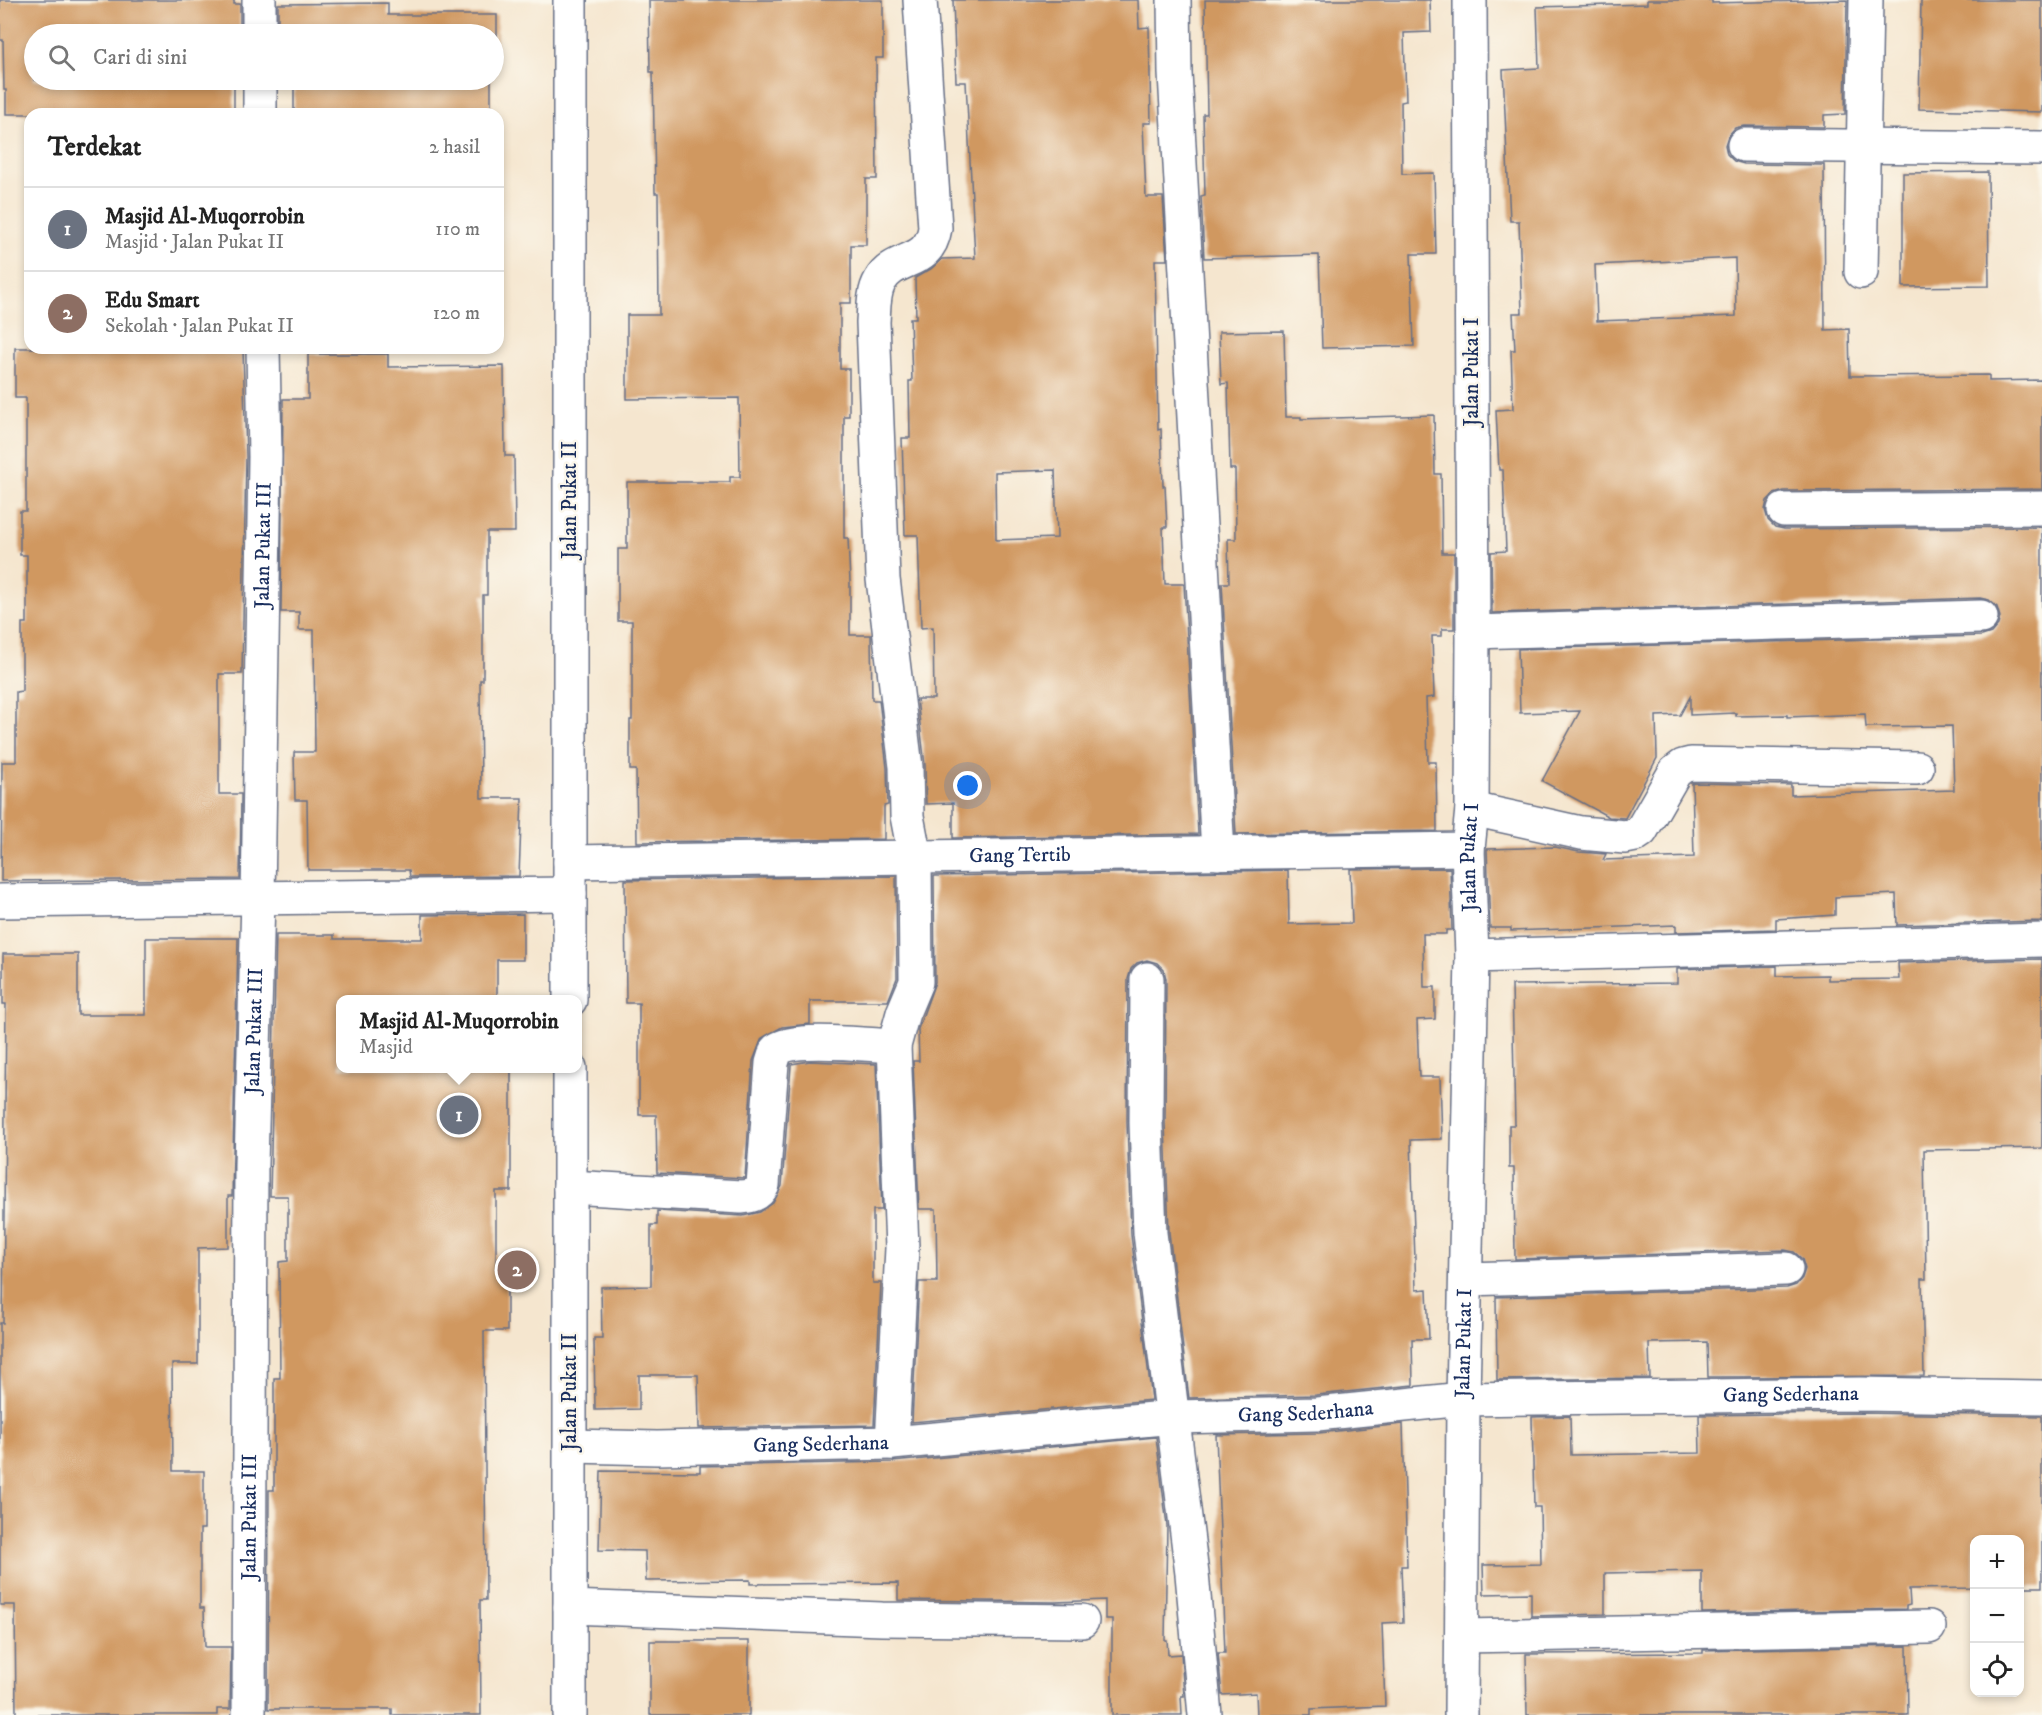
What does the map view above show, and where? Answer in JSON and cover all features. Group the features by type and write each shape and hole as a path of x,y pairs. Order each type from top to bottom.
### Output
{"street":[{"path":"259,0 259,24"},
{"name":"Jalan Pukat II","path":"570,0 570,995"},
{"path":"892,1443 902,1248 894,1046 903,1013 916,982 915,858 907,816 906,767 883,579 873,322 876,288 881,278 890,270 925,251 933,239 935,228 920,0"},
{"path":"1174,0 1176,97 1218,853"},
{"name":"Jalan Pukat I","path":"1461,1715 1463,1399 1472,956 1468,849 1472,809 1473,632 1470,0"},
{"path":"1861,272 1866,0"},
{"path":"260,90 260,108"},
{"path":"1744,145 2042,148"},
{"name":"Jalan Pukat III","path":"249,1715 251,1165 258,898 264,457 263,354"},
{"path":"1784,510 2042,508"},
{"path":"1473,632 1981,617"},
{"path":"1472,809 1581,833 1625,837 1635,836 1641,831 1675,772 1691,764 1917,768"},
{"name":"Gang Tertib","path":"570,861 1468,849"},
{"path":"0,901 570,894"},
{"path":"1472,956 2042,939"},
{"path":"1147,979 1146,1124 1150,1233 1192,1574 1205,1715"},
{"path":"570,1186 752,1196 760,1190 764,1178 772,1063 776,1050 783,1046 804,1043 894,1046"},
{"name":"Jalan Pukat II","path":"570,1073 570,1715"},
{"path":"1466,1280 1786,1269"},
{"name":"Gang Sederhana","path":"570,1446 657,1448 892,1443 1174,1417 1317,1414 1463,1399 1860,1394 2042,1397"},
{"path":"570,1607 882,1619 1082,1621"},
{"path":"1462,1636 1929,1627"}],"building":[{"path":"0,0 234,0 234,4 240,4 240,24 24,24 24,90 234,90 234,108 24,108 24,114 6,114 3,40 0,40"},
{"path":"649,0 883,0 883,58 876,58 877,179 866,179 866,245 851,245 851,303 840,303 840,369 849,369 849,416 844,416 844,538 848,538 850,635 871,635 872,700 879,700 887,768 888,805 884,806 884,839 637,842 636,770 630,770 632,621 618,621 618,549 627,549 627,482 730,482 730,477 740,477 739,398 627,399 627,315 659,315 658,193 655,193"},
{"path":"953,0 1138,0 1139,28 1149,27 1151,123 1143,123 1146,197 1163,197 1167,260 1155,260 1158,430 1161,429 1167,527 1163,527 1165,584 1184,584 1198,834 953,838 953,803 926,804 925,765 917,699 934,699 933,627 921,628 918,535 905,535 902,438 910,438 909,381 912,381 910,318 916,318 915,278 931,269 942,259 975,258 966,82 956,82","holes":["1055,470 1057,538 996,540 995,472"]},
{"path":"1205,0 1430,0 1431,32 1404,33 1406,101 1401,102 1402,174 1434,173 1436,254 1411,254 1414,346 1322,348 1319,255 1204,258 1201,196 1205,195 1203,114 1207,114"},
{"path":"1647,0 1712,0 1712,3 1847,0 1845,114 1824,115 1824,127 1744,126 1735,128 1728,136 1725,145 1727,154 1734,161 1744,164 1824,165 1825,330 1849,329 1850,376 1989,375 1989,381 2042,380 2042,489 1784,491 1774,494 1767,501 1765,510 1768,520 1775,527 1784,529 2042,527 2042,921 1897,925 1896,894 1835,897 1835,915 1776,919 1776,929 1676,932 1676,925 1511,931 1511,928 1490,928 1487,849 1555,847 1606,854 1603,860 1694,857 1692,783 1791,785 1791,795 1954,790 1952,726 1866,727 1865,714 1787,717 1787,715 1736,716 1736,713 1690,715 1690,697 1680,715 1656,716 1657,758 1625,818 1609,817 1542,781 1580,711 1520,713 1518,649 1982,636 1991,633 1998,625 2000,617 1997,607 1989,600 1980,598 1492,613 1491,552 1506,551 1503,470 1499,470 1496,410 1513,409 1511,350 1515,350 1513,313 1522,313 1519,221 1510,221 1503,70 1539,68 1537,7 1647,4","holes":["1735,258 1736,316 1597,321 1595,265"]},
{"path":"1921,0 2042,0 2042,112 1919,109"},
{"path":"388,3 388,15 497,15 497,24 278,24 278,4"},
{"path":"294,90 491,90 491,108 294,108"},
{"path":"1988,172 1989,286 1903,287 1903,173"},
{"path":"1284,331 1286,417 1301,417 1301,419 1434,415 1435,474 1441,474 1442,553 1454,553 1454,629 1442,629 1442,636 1432,636 1434,697 1426,698 1428,762 1436,762 1437,831 1236,834 1222,583 1229,583 1228,539 1236,539 1235,469 1230,469 1228,383 1221,384 1219,332"},
{"path":"15,348 24,348 24,354 243,354 246,457 242,674 219,674 219,794 241,794 240,879 1,881 2,762 16,762 16,692 22,691 22,623 27,623 27,555 20,555 20,511 26,511 26,398 15,398"},
{"path":"308,354 388,354 388,367 504,366 505,456 514,456 515,532 487,532 487,595 483,595 483,680 480,680 481,798 522,798 519,876 410,877 409,870 308,870 307,800 295,800 294,752 315,752 314,630 299,630 299,612 281,612 283,399 308,399"},
{"path":"1450,868 1452,930 1446,930 1446,934 1423,934 1424,987 1435,987 1435,1019 1417,1020 1419,1077 1440,1077 1442,1139 1411,1140 1416,1290 1427,1289 1429,1339 1412,1339 1413,1385 1316,1395 1189,1398 1169,1232 1165,1123 1166,979 1164,970 1157,963 1147,960 1137,963 1131,969 1128,979 1127,1123 1131,1235 1152,1400 912,1422 919,1282 937,1282 936,1209 919,1209 913,1061 919,1061 918,1029 935,982 934,876 1288,870 1289,924 1352,923 1350,869"},
{"path":"896,876 897,978 888,1001 810,1001 810,1024 782,1027 762,1038 753,1061 745,1178 657,1173 656,1115 639,1115 639,1003 626,1003 625,880"},
{"path":"523,914 523,960 497,960 497,995 336,995 336,1073 511,1073 511,1191 496,1191 496,1269 507,1269 507,1331 484,1331 486,1600 480,1600 481,1715 392,1715 392,1709 268,1709 269,1490 274,1490 274,1378 280,1378 279,1262 288,1261 288,1196 270,1196 276,935 334,935 334,939 422,939 422,915"},
{"path":"146,938 238,938 232,1196 228,1196 228,1247 198,1248 198,1364 172,1364 173,1471 204,1471 204,1529 200,1529 200,1608 204,1608 205,1647 231,1647 230,1709 217,1709 217,1715 16,1715 15,1605 0,1605 0,1323 3,1323 6,1004 3,1004 3,954 78,954 78,1015 146,1015"},
{"path":"2042,959 2042,1148 1924,1150 1926,1279 1922,1279 1924,1376 1708,1377 1707,1342 1649,1343 1650,1378 1497,1380 1496,1297 1787,1288 1796,1285 1805,1269 1802,1259 1794,1252 1785,1250 1515,1259 1514,1168 1509,1168 1509,1125 1515,1125 1512,985 1677,983 1677,969 1777,966 1777,976 1828,975 1828,980 1899,979 1898,963"},
{"path":"810,1061 876,1064 882,1210 873,1210 873,1283 881,1283 874,1425 699,1428 698,1375 639,1375 639,1409 595,1410 594,1338 602,1338 601,1287 651,1286 651,1225 657,1225 657,1211 743,1216 760,1212 773,1203 782,1186 791,1064"},
{"path":"1860,1413 2042,1416 2042,1587 2024,1587 2024,1535 1970,1535 1970,1588 1909,1589 1910,1605 1906,1606 1906,1609 1702,1613 1702,1571 1605,1573 1605,1614 1531,1616 1531,1593 1484,1594 1483,1565 1541,1564 1540,1507 1534,1507 1532,1417 1570,1416 1571,1455 1700,1453 1699,1415"},
{"path":"1403,1424 1407,1566 1401,1566 1403,1622 1382,1623 1385,1706 1311,1709 1311,1715 1257,1715 1256,1693 1222,1695 1218,1653 1225,1653 1216,1435 1319,1433"},
{"path":"1156,1437 1167,1526 1165,1640 1167,1640 1168,1655 1181,1654 1184,1696 1181,1696 1182,1715 1112,1715 1112,1619 1105,1619 1105,1600 1055,1602 898,1600 898,1583 750,1584 750,1580 646,1581 645,1551 599,1550 601,1471 700,1472 700,1466 892,1462"},
{"path":"650,1641 749,1641 749,1715 650,1715"},
{"path":"1907,1646 1908,1715 1527,1715 1526,1654 1703,1653 1703,1650"}],"place":[{"name":"Masjid Al-Muqorrobin","path":"459,1115"},
{"name":"Edu Smart","path":"517,1270"}]}
